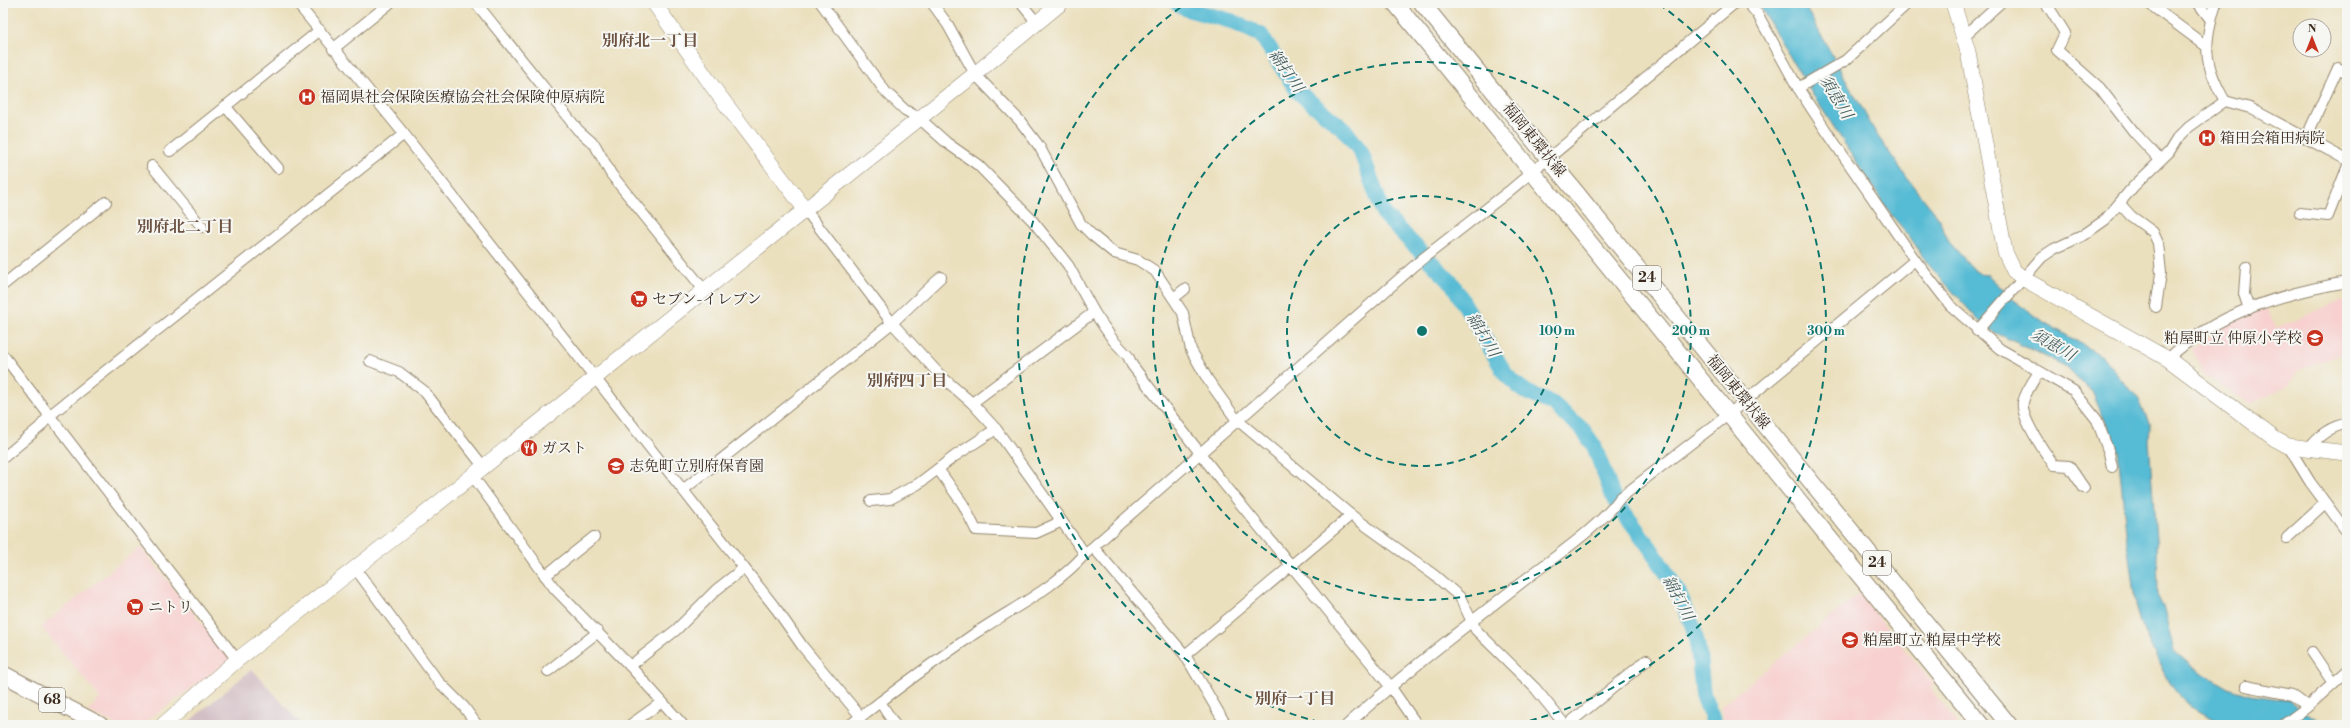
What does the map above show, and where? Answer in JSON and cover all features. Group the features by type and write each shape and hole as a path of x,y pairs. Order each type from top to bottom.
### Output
{"main road":[{"name":"福岡東環状線","path":"1395,3 1981,725"},
{"name":"福岡東環状線","path":"1422,3 2009,725"},
{"name":"68","path":"3,674 100,725"}],"street":[{"path":"297,3 320,30 333,49 404,134 595,376 744,568 803,647 861,717"},
{"path":"476,3 578,130 595,145 611,174 704,290"},
{"path":"654,3 715,90 892,323 941,376 972,403 996,429 1042,492 1060,522 1085,554"},
{"path":"821,3 885,91 905,110 919,118 947,143 978,165 1032,220 1068,265 1094,312 1113,340 1128,356 1132,365 1202,453 1220,479 1390,686 1417,725"},
{"path":"932,3 948,25 975,74 1020,121 1039,146 1081,224 1114,253 1138,260 1155,271 1175,298 1183,313 1191,350 1208,380 1236,419 1351,515 1443,582 1460,597 1476,630 1535,688 1566,725 1648,660"},
{"path":"1021,3 1037,23"},
{"path":"163,725 237,660 355,568 975,74 1060,3"},
{"path":"850,725 974,634 1040,594 1071,569 1085,554 1094,548 1202,453 1236,419 1420,260 1532,172 1735,3"},
{"path":"1748,3 1758,15 1802,86 1915,260 1950,305 1979,329 2000,350 2074,391 2086,406 2103,435 2112,467"},
{"path":"1802,86 1846,60 1908,3"},
{"path":"1953,3 1964,36 2005,252 2014,271 2024,279 2168,359 2275,439 2288,446 2347,453"},
{"path":"1964,36 2000,3"},
{"path":"2046,3 2065,32 2057,50 2100,88 2134,132 2160,160"},
{"path":"2148,3 2206,46"},
{"path":"2198,3 2211,20"},
{"path":"2216,3 2206,46 2207,60 2225,101"},
{"path":"333,49 387,4"},
{"path":"170,151 320,30"},
{"path":"2306,138 2338,68 2347,73"},
{"path":"1979,329 2014,292 2042,257 2054,249 2082,236 2105,220 2169,152 2177,139 2189,127 2225,101"},
{"path":"2225,101 2250,108 2347,160"},
{"path":"226,106 278,168"},
{"path":"3,458 40,428 49,416 404,134"},
{"path":"152,166 202,227"},
{"path":"2300,214 2328,216 2347,168"},
{"path":"3,285 106,202"},
{"path":"2120,204 2131,216 2153,232 2158,243 2161,273 2156,307"},
{"path":"1347,725 1390,686 1611,510 1620,498 1728,415 1915,260"},
{"path":"2246,266 2244,294 2250,309"},
{"path":"683,490 892,323 941,277"},
{"path":"2168,359 2219,322 2277,298 2347,282"},
{"path":"1175,298 1185,289"},
{"path":"972,403 1094,312"},
{"path":"3,355 237,660"},
{"path":"370,361 399,372 424,392 478,470 545,576 555,589 598,632 683,725"},
{"path":"2039,372 2023,402 2023,409 2040,446 2054,465 2069,466 2084,488"},
{"path":"2309,448 2324,434 2338,425 2347,424"},
{"path":"871,501 890,499 918,484 996,429"},
{"path":"2288,446 2347,532"},
{"path":"938,469 963,504 976,530 1036,533 1060,522"},
{"path":"2287,538 2326,503"},
{"path":"1185,655 1351,515"},
{"path":"545,576 594,537"},
{"path":"1094,548 1185,655 1226,725"},
{"path":"355,568 438,681 464,707 477,725"},
{"path":"630,666 676,630 716,590 744,568"},
{"path":"548,671 598,632"},
{"path":"2312,652 2333,683"},
{"path":"2283,725 2307,707 2347,671"},
{"path":"2246,686 2292,695 2307,707"},
{"path":"630,725 662,702"},
{"path":"880,702 895,725"}],"shaded area":[{"path":"2347,300 2347,349 2339,355 2299,370 2287,386 2251,404 2203,374 2192,349 2224,326 2266,308 2277,328 2336,302"},
{"path":"140,547 231,659 141,725 117,725 88,711 100,698 41,627"},
{"name":"粕屋町立 粕屋中学校","path":"1859,594 1934,685 1930,688 1958,725 1726,725 1720,707"},
{"path":"252,669 302,725 185,725"}],"water":[{"name":"須恵川","path":"1758,3 1803,3 1877,135 1913,186 1937,215 1949,242 1978,274 1988,275 2014,300 2044,322 2102,356 2138,398 2150,425 2149,441 2156,539 2157,594 2163,606 2174,651 2194,668 2228,688 2250,695 2289,700 2304,713 2327,725 2233,725 2216,720 2187,705 2169,683 2144,632 2135,601 2127,542 2118,450 2093,394 2067,367 1990,330 1979,321 1927,263 1910,237 1889,212 1808,87"}],"waterway":[{"name":"綿打川","path":"1177,3 1187,9 1231,21 1261,35 1298,92 1345,130 1361,152 1384,215 1452,283 1506,375 1524,391 1553,404 1583,430 1594,446 1614,499 1651,549 1678,591 1692,624 1698,647 1703,695 1715,725"}],"place":[{"name":"福岡県社会保険医療協会社会保険仲原病院","path":"307,97"},
{"name":"箱田会箱田病院","path":"2207,138"},
{"name":"セブン-イレブン","path":"639,299"},
{"name":"粕屋町立 仲原小学校","path":"2315,338"},
{"name":"ガスト","path":"529,448"},
{"name":"志免町立別府保育園","path":"616,466"},
{"name":"ニトリ","path":"135,607"},
{"name":"粕屋町立 粕屋中学校","path":"1850,640"}],"district":[{"name":"別府北一丁目","path":"650,41"},
{"name":"別府北二丁目","path":"185,227"},
{"name":"別府四丁目","path":"907,381"},
{"name":"別府一丁目","path":"1295,699"}]}
